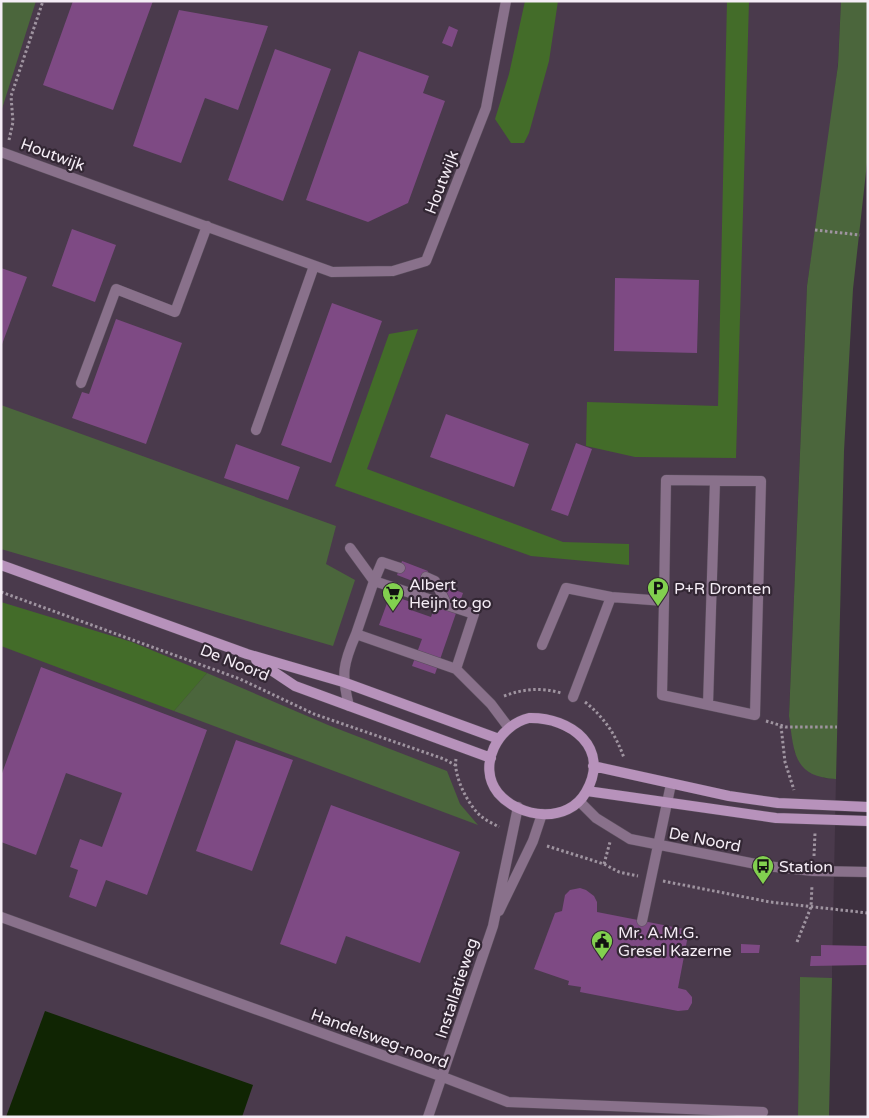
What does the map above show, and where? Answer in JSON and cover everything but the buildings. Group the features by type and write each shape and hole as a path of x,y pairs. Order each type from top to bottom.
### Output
{"main road":[{"name":"De Noord","path":"1,565 247,654 343,682 499,739"},
{"name":"De Noord","path":"247,654 295,686 491,758"},
{"path":"540,718 571,728 587,742 593,766 587,791 580,802 564,812 542,814 518,807 502,797 494,785 491,758 499,739 509,728 518,721 540,718"},
{"path":"593,766 729,796 778,803 868,807"},
{"name":"De Noord","path":"587,791 667,804 776,818 868,821"}],"street":[{"name":"Houtwijk","path":"3,152 332,272 392,271 426,261 486,108 506,1"},
{"path":"81,383 116,289 175,312 207,226"},
{"path":"256,430 314,266"},
{"path":"666,480 714,481 761,481 755,716 662,695 666,480"},
{"path":"708,705 714,481"},
{"path":"350,548 374,581 474,614 456,669"},
{"path":"349,706 343,682 346,658 374,581 382,562 400,568"},
{"path":"426,578 436,581 447,605"},
{"path":"542,645 566,588 611,597 664,601"},
{"path":"573,697 611,597"},
{"path":"356,634 456,669 491,704 509,728"},
{"path":"642,921 671,784"},
{"name":"De Noord","path":"580,802 596,818 630,840 766,866 813,871 868,872"},
{"name":"Installatieweg","path":"428,1117 493,926 518,807"},
{"name":"Installatieweg","path":"493,926 533,841 542,814"},
{"name":"Handelsweg-noord","path":"1,917 443,1076 508,1102 763,1112"}],"path":[{"path":"3,152 13,122 11,96 43,1"},
{"path":"815,230 860,235"},
{"name":"De Noord","path":"1,592 240,679 314,714 444,759 455,765"},
{"path":"755,716 781,726 837,727"},
{"path":"781,726 786,762 794,790"},
{"path":"624,759 634,761"},
{"path":"788,790 802,791"},
{"path":"604,864 619,872 770,902 868,913"}],"shaded area":[{"path":"1,1 841,1 838,63 832,117 807,286 789,716 795,753 824,778 836,779 832,978 800,978 798,1117 1,1117"},
{"path":"3,1 36,1 1,112 1,9"},
{"path":"841,1 868,1 868,154 853,289 844,451 836,779 811,773 798,760 792,741 789,716 807,286 838,65"},
{"path":"1,405 336,526 326,564 355,580 333,646 1,549"},
{"path":"207,673 328,725 447,771 460,804 478,825 174,711"},
{"path":"800,977 832,978 829,1117 798,1117"},
{"path":"45,1011 253,1085 242,1117 6,1117"}],"green space":[{"path":"525,1 558,1 549,61 529,133 524,143 511,143 495,119 509,74"},
{"path":"727,1 749,1 736,458 635,457 586,446 587,402 718,406"},
{"path":"418,329 367,469 563,542 629,544 629,565 531,556 335,486 389,334"},
{"path":"1,602 132,642 207,673 174,711 1,646"}],"place":[{"name":"P+R Dronten","path":"658,607"},
{"name":"Albert Heijn to go","path":"393,612"},
{"name":"Station","path":"763,885"},
{"name":"Mr. A.M.G. Gresel Kazerne","path":"602,960"}]}
